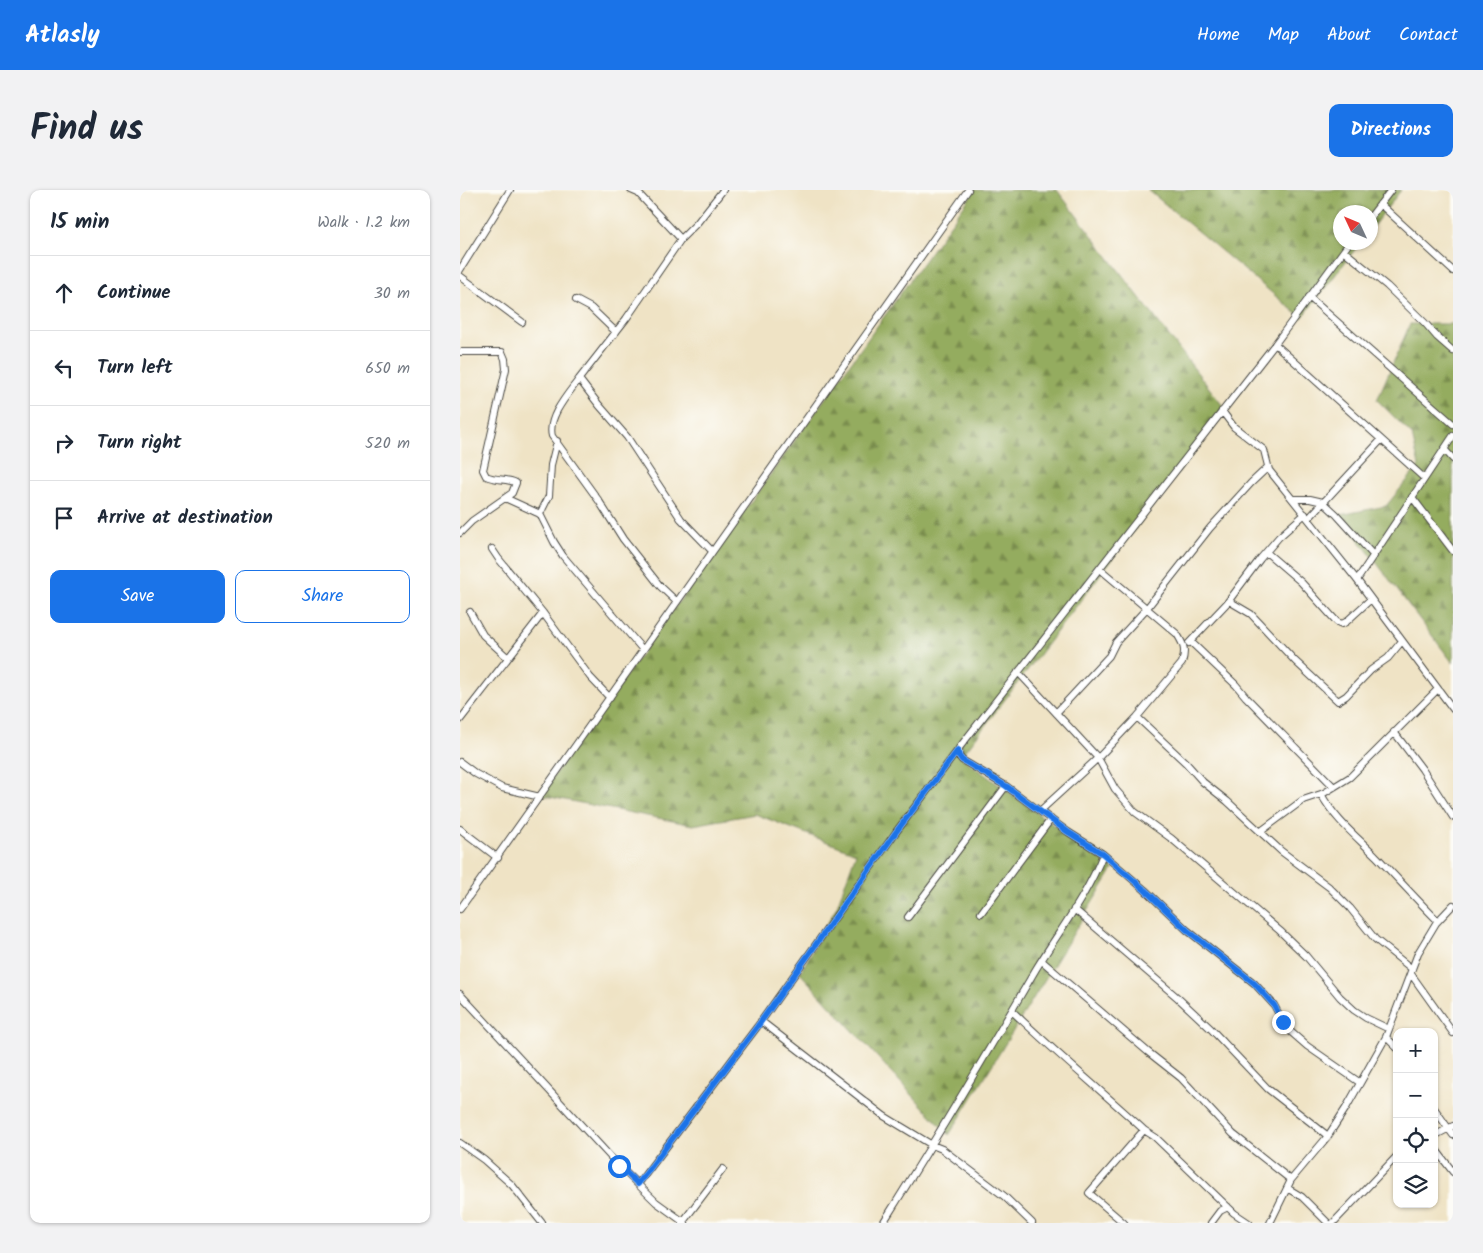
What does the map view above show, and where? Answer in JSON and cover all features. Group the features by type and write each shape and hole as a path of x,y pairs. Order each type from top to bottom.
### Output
{"street":[{"path":"460,270 510,190"},
{"path":"631,190 638,193 681,239"},
{"path":"677,602 660,586 623,539 554,440 551,432 556,412 616,332 681,239 697,223 722,190"},
{"path":"460,909 498,858 712,551 968,190"},
{"path":"1378,206 1391,190"},
{"path":"1380,204 1453,270"},
{"path":"638,1184 761,1021 962,743 1275,344 1344,251 1386,286 1453,351"},
{"path":"460,276 522,322"},
{"path":"1310,297 1453,424"},
{"path":"576,300 591,308 616,332"},
{"path":"1275,344 1424,478"},
{"path":"460,352 502,352 506,370 483,470 486,476 493,480 512,480 516,483 512,493 472,521 460,532"},
{"path":"579,380 627,437 681,519 712,551"},
{"path":"1222,411 1234,427 1262,447 1268,466 1292,499 1357,580 1453,709"},
{"path":"1357,580 1453,436"},
{"path":"540,514 549,496 554,440"},
{"path":"1185,648 1229,601 1279,537 1323,502 1381,440"},
{"path":"1444,449 1453,459"},
{"path":"1056,712 1109,656 1116,642 1147,608 1210,528 1268,466"},
{"path":"1412,497 1453,551"},
{"path":"505,498 540,514 563,556 643,650"},
{"path":"1292,499 1310,499 1323,502 1374,556"},
{"path":"492,549 543,613 590,677 610,698"},
{"path":"1266,552 1301,582 1337,622 1342,624 1346,622 1371,599"},
{"path":"1040,811 1098,758 1137,717 1182,663 1185,653 1185,648 1177,634 1100,569"},
{"path":"1229,601 1251,614 1295,661 1338,701 1346,696 1371,670 1388,658 1402,641"},
{"path":"470,612 483,635 507,657"},
{"path":"460,720 543,613"},
{"path":"1191,642 1236,685 1334,787"},
{"path":"1018,672 1098,758 1115,789 1135,812 1172,840 1280,931 1306,956 1340,997 1354,1010 1390,1029"},
{"path":"1260,832 1303,800 1321,794 1350,777 1438,689"},
{"path":"1137,717 1186,762 1203,782 1305,870 1329,888 1350,908 1375,939 1412,971 1453,1033"},
{"path":"1394,732 1453,817"},
{"path":"958,750 962,760 1006,786 1103,854 1187,930 1254,983 1274,1005 1290,1032 1359,1082"},
{"path":"460,762 476,774 502,788 540,796"},
{"path":"908,917 1006,786"},
{"path":"1321,794 1339,822 1438,921"},
{"path":"981,914 1051,819"},
{"path":"460,829 498,858"},
{"path":"883,1223 1094,878 1103,854"},
{"path":"1270,1223 1292,1180 1328,1136 1346,1108 1390,1029 1418,953 1438,921 1453,905"},
{"path":"1074,909 1178,998 1268,1088 1328,1136"},
{"path":"1042,961 1181,1078 1233,1134 1292,1180"},
{"path":"460,994 551,1091 574,1119 656,1202 683,1223 723,1169"},
{"path":"1012,1011 1069,1064 1144,1130 1155,1137 1228,1207 1249,1223"},
{"path":"761,1021 884,1116 942,1149 1004,1196 1032,1223"},
{"path":"1386,1037 1393,1044"},
{"path":"1438,1113 1452,1130 1438,1135"},
{"path":"1124,1223 1089,1193 1144,1130"},
{"path":"460,1143 484,1160 512,1185 542,1223"},
{"path":"1438,1152 1453,1172"},
{"path":"1333,1223 1393,1160"},
{"path":"1287,1188 1302,1197 1328,1223"},
{"path":"1211,1223 1220,1210 1228,1207"}],"green space":[{"path":"975,190 1057,190 1226,410 961,757 1113,869 949,1135 800,973 837,906 856,853 755,814 693,825 540,795"},
{"path":"1148,190 1401,190 1378,220 1378,205 1333,205 1333,250 1355,250 1302,318"},
{"path":"1410,324 1453,324 1453,663 1340,515 1386,506 1419,466 1412,435 1377,400"}],"route":[{"path":"619,1166 638,1184 757,1027 896,832 958,750 962,760 1006,786 1068,832 1103,854 1160,903 1174,919 1254,983 1274,1005 1283,1022"}]}
